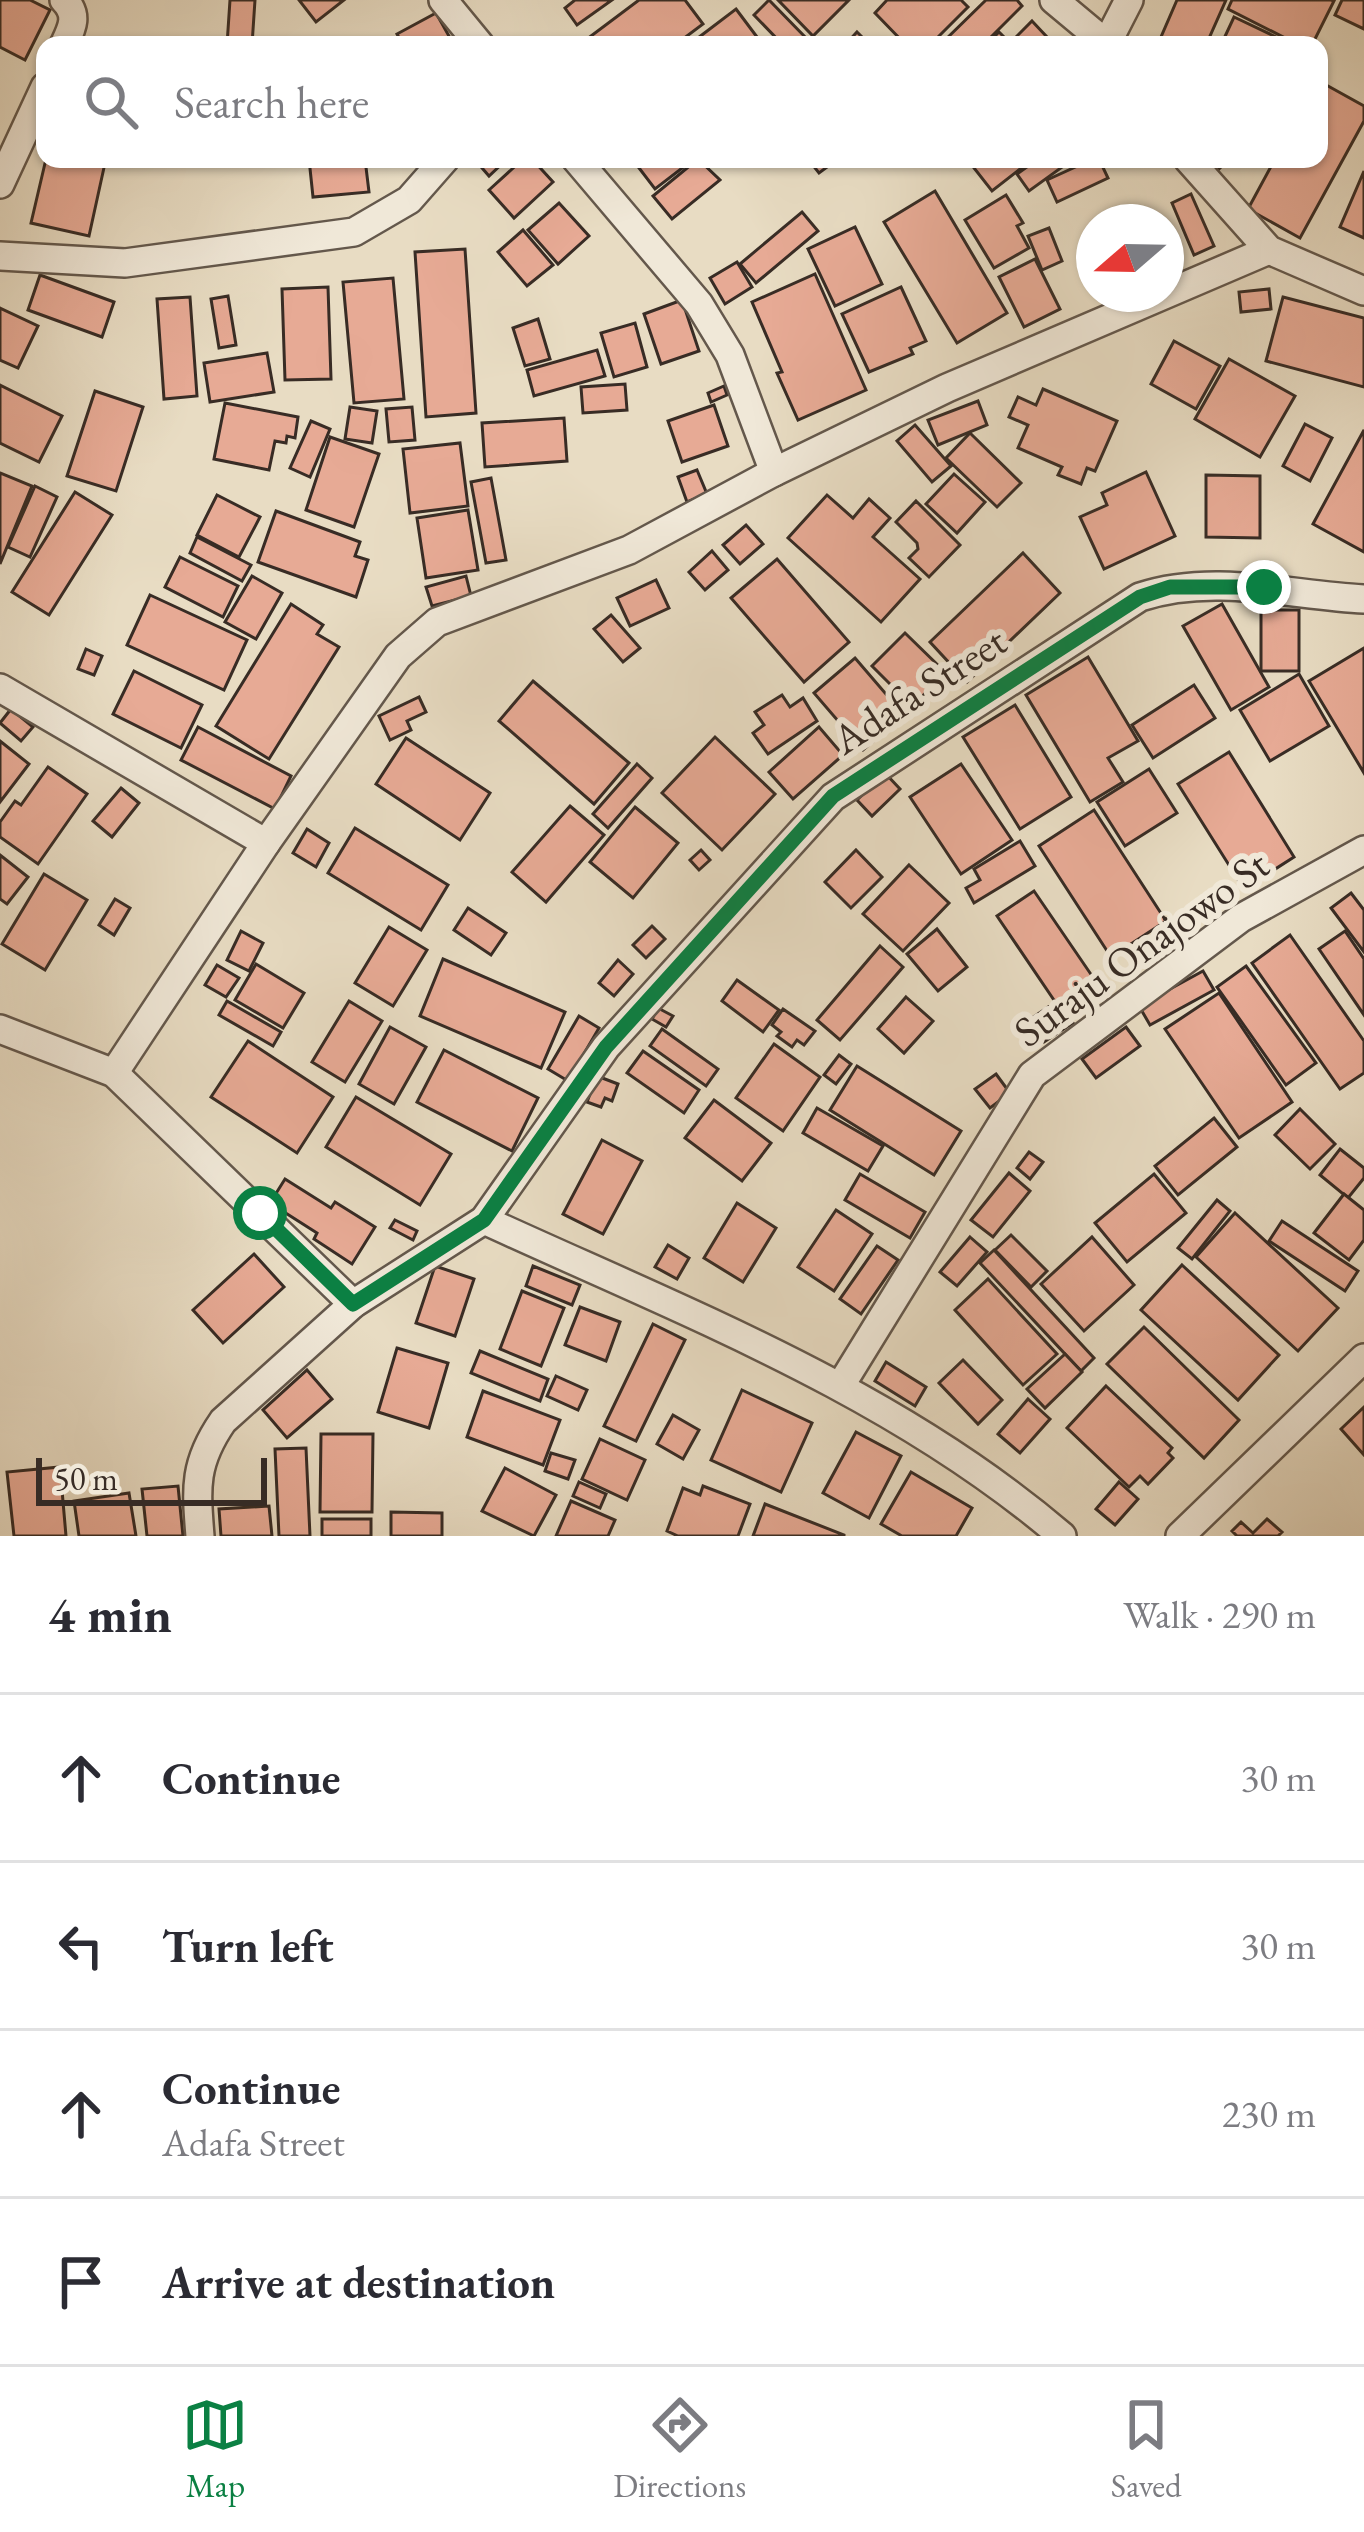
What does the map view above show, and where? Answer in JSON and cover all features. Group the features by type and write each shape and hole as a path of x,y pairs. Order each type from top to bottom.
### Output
{"street":[{"path":"64,0 72,8 74,23 68,36"},
{"path":"443,0 473,36"},
{"path":"1054,0 1097,36"},
{"path":"1111,36 1129,0"},
{"path":"0,184 36,106"},
{"path":"0,256 125,263 354,232 410,200 438,168"},
{"path":"584,168 699,304 730,355 773,472"},
{"path":"1196,168 1269,250 1364,291"},
{"path":"114,1073 266,843 398,656 437,622 629,550 773,472 947,388 1269,250"},
{"name":"Adafa Street","path":"484,1220 606,1047 833,796 1140,597 1170,587 1211,585 1364,599"},
{"path":"0,688 266,843"},
{"name":"Suraju Onajowo St","path":"841,1385 1031,1075 1241,917 1364,850"},
{"path":"0,1029 114,1073 353,1304"},
{"path":"200,1536 196,1474 223,1421 353,1304 484,1220 841,1385 1001,1484 1062,1536"},
{"path":"1180,1536 1364,1358"}],"building":[{"path":"0,0 30,0 50,10 25,60 0,47"},
{"path":"230,0 255,0 253,36 228,36"},
{"path":"299,0 344,0 316,22"},
{"path":"575,0 612,0 577,25 565,8"},
{"path":"639,0 685,0 703,24 687,36 591,36"},
{"path":"769,0 804,36 774,36 754,15"},
{"path":"778,0 849,0 813,36"},
{"path":"887,0 961,0 968,7 939,36 897,36 875,13"},
{"path":"986,0 1017,0 1022,6 992,36 949,36"},
{"path":"1177,0 1226,0 1210,36 1161,36"},
{"path":"1232,0 1334,1 1316,36 1281,36 1228,9"},
{"path":"1342,0 1364,0 1364,29 1335,15"},
{"path":"736,9 756,36 701,36"},
{"path":"436,13 449,36 398,36"},
{"path":"1234,17 1274,36 1225,36"},
{"path":"1032,21 1046,36 1017,36"},
{"path":"1328,86 1364,106 1364,121 1300,238 1248,209 1270,168 1328,168"},
{"path":"44,168 104,168 89,236 31,223"},
{"path":"310,168 366,168 369,192 313,197"},
{"path":"513,168 540,168 553,182 514,218 489,190"},
{"path":"639,168 682,168 655,189"},
{"path":"687,168 707,168 720,180 672,219 653,196"},
{"path":"974,168 1021,168 992,191"},
{"path":"1025,168 1061,168 1029,191 1017,174"},
{"path":"1073,168 1103,168 1108,178 1057,202 1047,180"},
{"path":"1364,171 1364,238 1340,227"},
{"path":"935,191 1007,313 957,343 884,222"},
{"path":"1191,194 1214,246 1194,255 1184,231 1184,204 1172,203"},
{"path":"1006,195 1023,223 1017,226 1029,248 994,268 965,220"},
{"path":"559,203 589,236 558,264 528,230"},
{"path":"802,212 818,231 756,283 740,264"},
{"path":"855,227 882,284 835,306 808,249"},
{"path":"1049,228 1062,261 1042,270 1028,236"},
{"path":"523,230 553,265 527,286 498,252"},
{"path":"465,249 476,413 426,417 415,252"},
{"path":"1035,259 1060,309 1024,327 999,277"},
{"path":"737,262 752,287 725,304 710,278"},
{"path":"815,274 866,390 798,420 752,302"},
{"path":"40,275 114,302 102,337 28,310"},
{"path":"393,278 404,399 354,403 343,282"},
{"path":"328,287 331,379 285,380 282,289"},
{"path":"901,287 926,341 910,348 913,354 869,372 842,314"},
{"path":"1269,289 1271,309 1241,312 1239,292"},
{"path":"228,296 236,345 219,348 211,299"},
{"path":"190,297 197,396 164,399 157,299"},
{"path":"1283,297 1364,318 1364,387 1266,361"},
{"path":"682,300 699,351 661,364 644,314"},
{"path":"0,308 38,326 18,368 0,360"},
{"path":"538,319 550,359 525,366 513,328"},
{"path":"635,323 647,367 614,377 601,333"},
{"path":"1174,341 1220,366 1196,409 1151,384"},
{"path":"597,350 605,376 534,396 527,370"},
{"path":"267,353 274,392 210,402 204,363"},
{"path":"1229,359 1295,396 1260,457 1195,419"},
{"path":"625,384 627,410 583,413 581,387"},
{"path":"0,385 62,416 39,462 0,443"},
{"path":"724,386 727,395 711,402 708,393"},
{"path":"1043,389 1117,421 1095,471 1087,468 1081,484 1058,475 1062,467 1018,448 1028,425 1009,417 1018,397 1036,405"},
{"path":"95,391 143,407 116,491 67,476"},
{"path":"978,401 987,425 938,445 928,420"},
{"path":"225,403 298,417 295,438 287,436 286,443 275,441 269,470 214,459"},
{"path":"714,405 728,446 682,462 668,421"},
{"path":"350,407 377,411 372,443 345,439"},
{"path":"412,407 415,440 389,442 386,409"},
{"path":"564,418 567,461 485,467 482,423"},
{"path":"311,421 330,429 310,477 290,468"},
{"path":"1305,424 1332,438 1310,481 1283,466"},
{"path":"915,425 951,466 932,482 897,441"},
{"path":"1364,430 1364,552 1313,524"},
{"path":"970,433 1021,483 997,507 946,458"},
{"path":"330,437 379,454 354,527 306,510"},
{"path":"460,443 468,506 410,513 403,449"},
{"path":"697,470 707,494 687,502 678,477"},
{"path":"1146,472 1175,536 1104,569 1080,517 1107,505 1102,493"},
{"path":"0,473 32,486 0,564"},
{"path":"954,474 985,502 957,533 926,504"},
{"path":"1206,475 1260,476 1260,538 1206,537"},
{"path":"491,478 506,560 486,563 471,482"},
{"path":"35,486 57,497 30,557 8,547"},
{"path":"75,492 112,515 49,615 12,592"},
{"path":"217,495 260,517 239,557 197,535"},
{"path":"827,495 853,518 869,499 890,518 873,537 920,579 881,622 788,538"},
{"path":"916,501 960,545 929,577 909,558 918,549 917,543 896,522"},
{"path":"468,510 478,570 426,578 417,518"},
{"path":"276,511 360,542 355,556 368,560 356,597 258,562"},
{"path":"746,525 763,544 740,564 723,545"},
{"path":"197,537 251,565 242,581 190,553"},
{"path":"712,551 728,570 705,590 689,572"},
{"path":"1023,553 1060,593 967,682 930,642"},
{"path":"180,557 238,586 223,617 165,587"},
{"path":"777,559 849,642 804,682 731,598"},
{"path":"252,576 282,593 256,639 225,622"},
{"path":"466,576 471,596 432,606 426,587"},
{"path":"656,580 669,608 630,626 617,598"},
{"path":"150,595 247,640 224,690 127,645"},
{"path":"291,604 323,625 317,634 339,647 269,759 216,726"},
{"path":"1222,604 1269,687 1231,710 1183,626"},
{"path":"1261,610 1299,610 1299,671 1261,671"},
{"path":"611,615 640,648 623,662 594,629"},
{"path":"905,633 946,673 912,706 872,666"},
{"path":"1364,648 1364,773 1309,681"},
{"path":"86,649 102,656 94,675 78,669"},
{"path":"1088,657 1138,741 1108,758 1123,782 1090,802 1026,695"},
{"path":"855,658 904,715 863,750 814,693"},
{"path":"134,671 202,705 181,748 113,714"},
{"path":"1299,674 1329,726 1270,761 1240,710"},
{"path":"533,681 629,763 594,804 499,721"},
{"path":"1194,685 1215,718 1153,758 1132,725"},
{"path":"782,695 790,707 803,698 817,721 768,754 753,733 764,725 755,712"},
{"path":"419,697 426,712 407,721 411,730 390,740 379,716"},
{"path":"1015,705 1071,797 1020,829 963,737"},
{"path":"11,709 33,727 21,741 0,723"},
{"path":"198,727 291,776 275,809 181,760"},
{"path":"819,727 843,755 793,799 769,772"},
{"path":"715,737 775,794 722,850 662,793"},
{"path":"406,738 490,793 460,840 376,784"},
{"path":"0,741 29,764 0,802"},
{"path":"1229,752 1294,857 1244,889 1178,784"},
{"path":"637,764 652,778 608,828 593,814"},
{"path":"961,764 1012,840 961,874 910,797"},
{"path":"48,767 87,794 38,864 0,837 0,822 15,801 21,805"},
{"path":"1149,769 1177,813 1125,846 1097,802"},
{"path":"885,773 900,789 872,816 857,800"},
{"path":"121,788 139,803 112,837 93,821"},
{"path":"570,806 604,835 546,902 512,872"},
{"path":"635,807 678,843 633,898 590,862"},
{"path":"1094,810 1166,921 1111,957 1039,846"},
{"path":"355,828 448,885 421,930 328,873"},
{"path":"307,829 329,843 316,867 293,853"},
{"path":"1020,841 1035,866 974,903 966,888 980,880 974,869"},
{"path":"701,850 710,860 699,870 690,860"},
{"path":"856,850 882,877 851,908 825,882"},
{"path":"0,855 28,877 7,904 0,899"},
{"path":"909,865 949,903 903,951 863,914"},
{"path":"44,874 87,900 45,970 2,944"},
{"path":"1034,891 1101,989 1075,1007 1069,999 1058,1006 997,916"},
{"path":"1351,893 1364,910 1364,952 1331,908"},
{"path":"115,899 130,908 114,935 99,925"},
{"path":"468,908 506,933 491,955 454,930"},
{"path":"652,926 665,939 646,958 633,945"},
{"path":"389,927 427,950 393,1006 355,983"},
{"path":"937,929 967,967 938,991 907,954"},
{"path":"241,931 263,943 249,971 227,960"},
{"path":"1345,931 1364,959 1364,1015 1319,949"},
{"path":"1290,935 1364,1041 1364,1073 1340,1089 1252,963"},
{"path":"880,946 903,967 840,1040 817,1020"},
{"path":"443,959 565,1012 541,1068 420,1016"},
{"path":"618,960 633,974 614,996 599,983"},
{"path":"256,964 304,993 283,1028 235,1000"},
{"path":"217,965 239,978 226,997 205,985"},
{"path":"1246,966 1316,1063 1286,1085 1217,987"},
{"path":"1203,971 1214,990 1150,1025 1139,1006"},
{"path":"737,980 779,1010 763,1032 722,1001"},
{"path":"1219,993 1292,1102 1239,1138 1165,1029"},
{"path":"906,997 933,1021 904,1053 878,1029"},
{"path":"227,1001 281,1032 273,1046 219,1015"},
{"path":"349,1001 382,1021 345,1082 312,1062"},
{"path":"1048,1007 1053,1015 1062,1009 1073,1023 1044,1042 1029,1020"},
{"path":"658,1008 673,1016 666,1027 652,1019"},
{"path":"783,1009 815,1031 804,1045 797,1040 792,1047 777,1036 781,1032 772,1025"},
{"path":"579,1016 599,1028 568,1081 548,1069"},
{"path":"390,1027 426,1047 394,1104 359,1084"},
{"path":"1126,1027 1140,1046 1096,1078 1082,1059"},
{"path":"662,1029 718,1069 706,1086 650,1046"},
{"path":"248,1041 333,1097 297,1153 211,1097"},
{"path":"774,1044 820,1077 783,1131 736,1098"},
{"path":"444,1050 538,1098 512,1151 417,1102"},
{"path":"643,1051 699,1090 684,1113 627,1073"},
{"path":"839,1055 851,1064 836,1084 824,1075"},
{"path":"857,1066 961,1131 934,1175 830,1110"},
{"path":"996,1074 1010,1093 990,1108 975,1089"},
{"path":"597,1076 618,1084 612,1101 605,1098 601,1107 587,1102"},
{"path":"356,1097 451,1154 420,1205 326,1147"},
{"path":"714,1100 771,1143 742,1181 685,1138"},
{"path":"817,1108 883,1146 868,1171 803,1133"},
{"path":"1300,1109 1335,1144 1310,1169 1275,1135"},
{"path":"1214,1118 1237,1147 1178,1195 1155,1166"},
{"path":"602,1140 642,1161 603,1234 563,1214"},
{"path":"1340,1149 1364,1168 1364,1178 1348,1198 1320,1175"},
{"path":"1029,1152 1043,1162 1030,1179 1017,1168"},
{"path":"1009,1173 1030,1191 993,1237 971,1220"},
{"path":"860,1174 925,1212 910,1238 845,1200"},
{"path":"1154,1174 1186,1213 1127,1262 1095,1223"},
{"path":"285,1179 331,1208 335,1202 375,1227 352,1264 314,1239 317,1233 270,1203"},
{"path":"1344,1194 1364,1210 1364,1240 1349,1260 1314,1233"},
{"path":"1217,1200 1230,1211 1192,1259 1178,1248"},
{"path":"737,1203 776,1228 743,1282 704,1258"},
{"path":"836,1210 872,1234 834,1291 798,1267"},
{"path":"1235,1213 1338,1308 1298,1351 1196,1257"},
{"path":"395,1220 417,1231 413,1240 390,1228"},
{"path":"1282,1221 1358,1271 1345,1291 1269,1241"},
{"path":"1011,1235 1047,1271 1031,1287 995,1250"},
{"path":"970,1237 987,1252 957,1286 940,1272"},
{"path":"1092,1237 1134,1285 1084,1331 1041,1284"},
{"path":"668,1245 689,1258 677,1279 655,1267"},
{"path":"877,1246 898,1260 861,1314 840,1299"},
{"path":"994,1250 1094,1358 1081,1371 980,1263"},
{"path":"254,1254 284,1287 223,1343 193,1310"},
{"path":"1182,1265 1279,1355 1238,1400 1141,1310"},
{"path":"435,1266 474,1279 455,1336 416,1323"},
{"path":"533,1266 580,1285 572,1305 526,1286"},
{"path":"988,1279 1057,1354 1023,1385 955,1310"},
{"path":"522,1291 564,1308 541,1366 500,1349"},
{"path":"580,1307 620,1322 606,1361 565,1345"},
{"path":"653,1324 685,1340 636,1441 604,1426"},
{"path":"1144,1327 1239,1420 1204,1458 1107,1364"},
{"path":"397,1348 448,1363 429,1428 378,1412"},
{"path":"480,1351 548,1379 540,1401 471,1373"},
{"path":"1065,1354 1082,1372 1045,1408 1027,1389"},
{"path":"963,1360 1002,1400 978,1424 939,1383"},
{"path":"886,1362 926,1387 915,1406 875,1381"},
{"path":"307,1370 332,1399 287,1438 263,1410"},
{"path":"556,1376 587,1390 578,1410 547,1396"},
{"path":"1106,1386 1172,1448 1168,1453 1173,1458 1148,1484 1140,1476 1129,1487 1067,1428"},
{"path":"742,1390 812,1423 781,1492 711,1460"},
{"path":"483,1391 560,1420 543,1465 467,1437"},
{"path":"1028,1399 1050,1419 1020,1453 998,1434"},
{"path":"1364,1407 1364,1455 1341,1429"},
{"path":"673,1415 699,1430 683,1459 657,1444"},
{"path":"856,1432 901,1456 869,1518 823,1493"},
{"path":"321,1434 373,1434 372,1512 320,1512"},
{"path":"600,1439 645,1460 627,1500 582,1479"},
{"path":"306,1448 310,1536 279,1536 275,1449"},
{"path":"551,1453 575,1460 568,1479 545,1471"},
{"path":"60,1467 66,1536 14,1536 7,1472"},
{"path":"505,1468 556,1495 534,1536 482,1511"},
{"path":"911,1472 972,1508 956,1536 902,1536 881,1524"},
{"path":"579,1482 606,1494 600,1508 573,1496"},
{"path":"1119,1482 1138,1499 1115,1525 1096,1509"},
{"path":"178,1486 183,1536 147,1536 142,1489"},
{"path":"703,1486 750,1504 738,1536 678,1536 667,1531 683,1488 700,1495"},
{"path":"129,1493 136,1536 79,1536 74,1501"},
{"path":"571,1501 615,1520 608,1536 556,1536"},
{"path":"765,1504 844,1535 844,1536 753,1536"},
{"path":"269,1506 272,1536 221,1536 219,1509"},
{"path":"391,1512 442,1513 442,1536 391,1536"},
{"path":"322,1519 371,1519 371,1536 322,1536"},
{"path":"1267,1519 1282,1532 1278,1536 1237,1536 1232,1531 1241,1522 1253,1533"}],"route":[{"path":"260,1213 353,1304 484,1220 606,1047 833,796 1140,597 1170,587 1264,587"}]}
